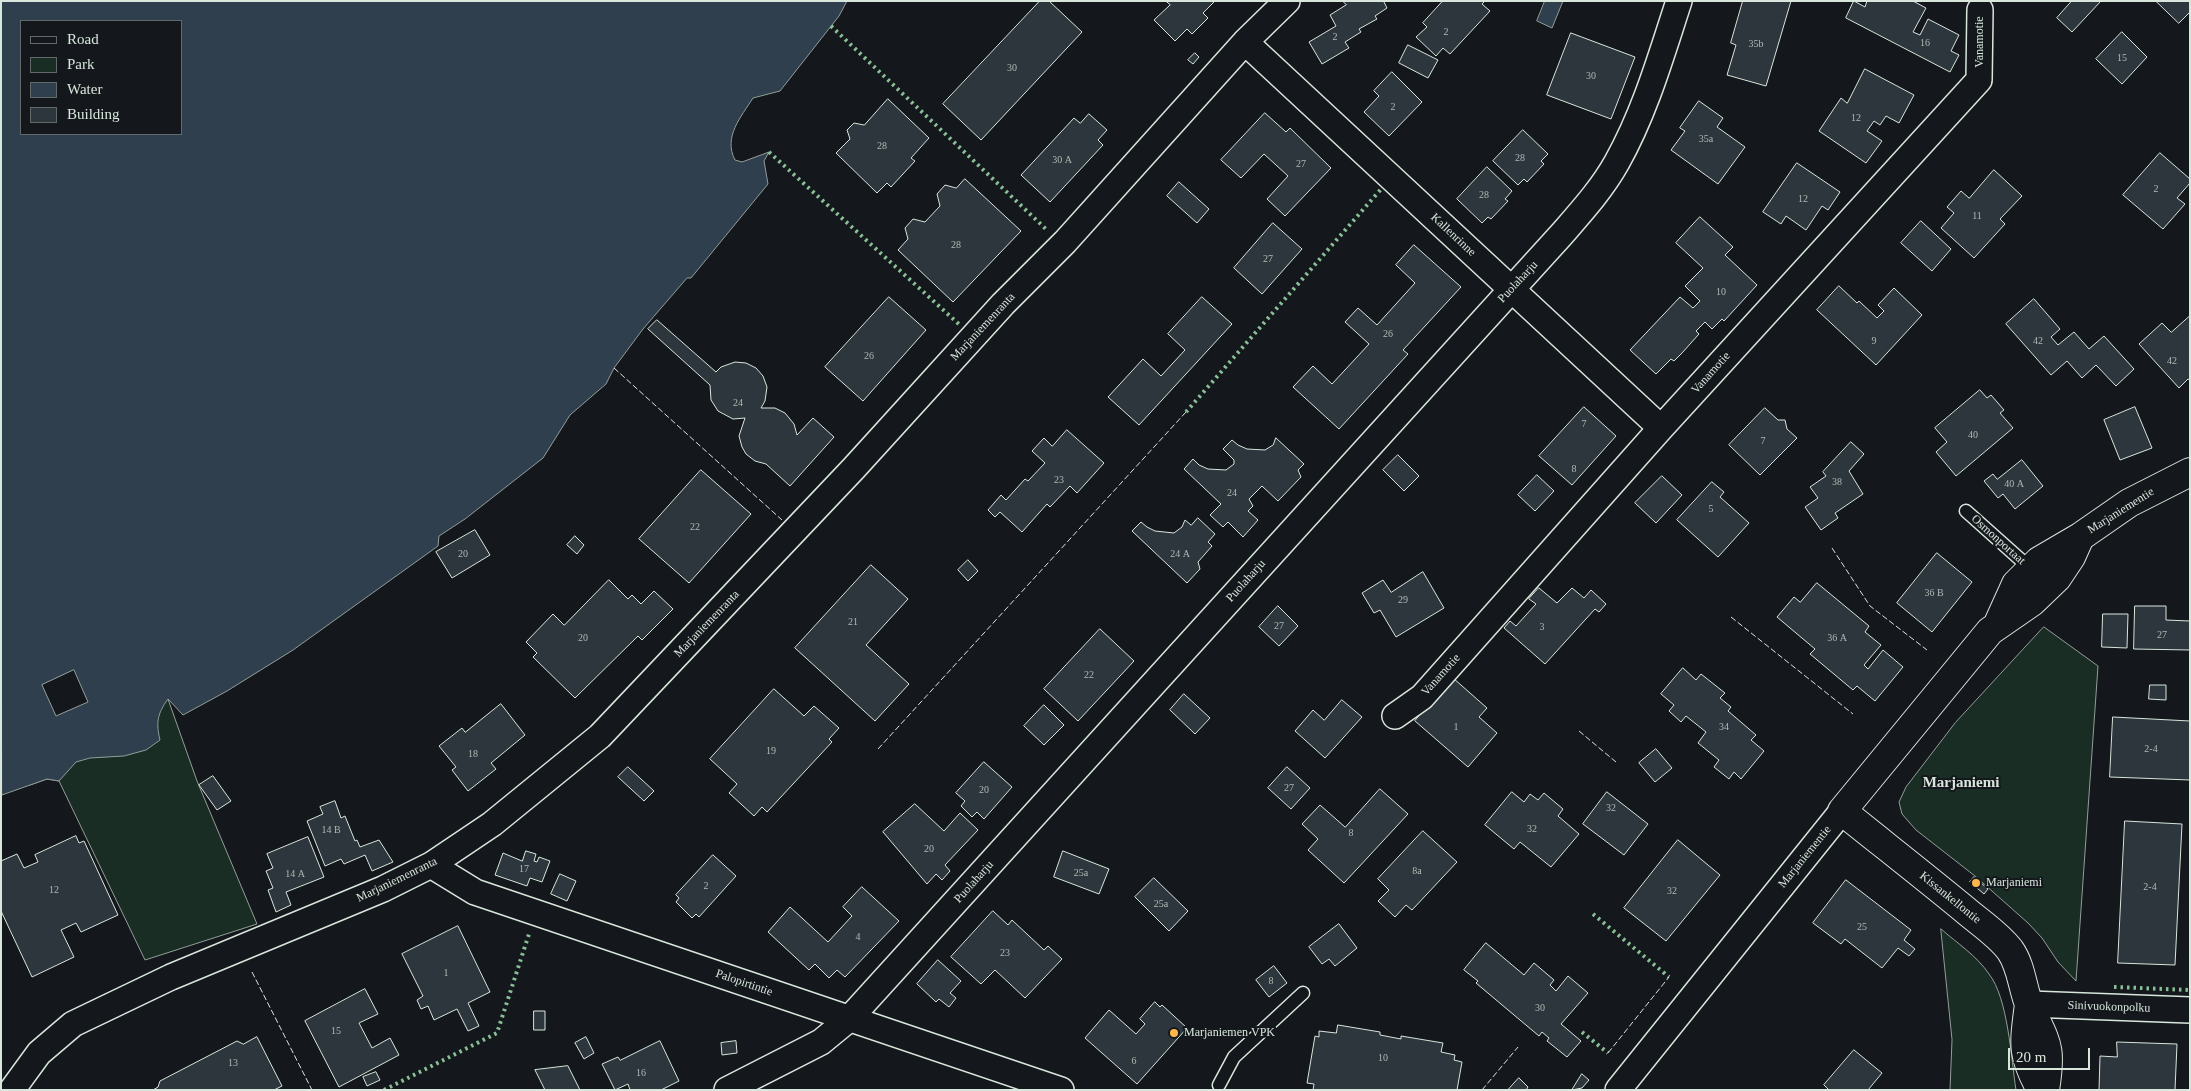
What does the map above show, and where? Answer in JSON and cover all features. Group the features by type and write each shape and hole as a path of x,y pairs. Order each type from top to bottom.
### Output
{"street":[{"name":"Marjaniemenranta","path":"12,1090 38,1053 73,1024 171,977 383,889 431,865 492,824 600,736 841,481 1004,304 1065,242 1245,42 1287,1"},
{"name":"Puolaharju","path":"727,1090 820,1042 849,1019 1568,228 1593,197 1616,163 1644,106 1679,1"},
{"name":"Vanamotie","path":"1395,716 1422,697 1661,428 1979,80 1980,10"},
{"name":"Kallenrinne","path":"1245,42 1661,428"},
{"name":"Marjaniementie","path":"1996,627 2016,584 2030,569 2129,503 2190,472"},
{"name":"Marjaniementie","path":"1618,1090 1990,632 2032,602 2057,578 2080,537"},
{"name":"Kissankellontie","path":"1842,812 1998,937 2010,950 2018,966 2029,1004 2048,1047 2050,1062 2045,1090"},
{"name":"Palopirtintie","path":"431,865 475,892 593,930 1061,1090"},
{"name":"Kissankellontie","path":"2029,1004 2024,1042 2028,1067 2041,1090"},
{"name":"Sinivuokonpolku","path":"2029,1004 2190,1010"}],"lane":[{"name":"Osmonportaat","path":"1966,511 2021,558 2030,569"},
{"path":"1219,1085 1234,1057 1303,993"}],"green space":[{"path":"2044,627 2098,666 2076,981 2058,962 2042,938 2028,923 1975,876 1916,830 1902,814 1899,802 1906,787 1955,723"},
{"path":"168,699 197,781 257,924 145,960 59,781 47,779 30,785"},
{"path":"1941,929 1979,961 1995,985 2005,1013 2016,1090 1950,1090 1952,1040"}],"water":[{"path":"1,1 847,1 839,16 780,91 753,98 735,127 731,143 735,160 742,162 769,152 764,161 768,184 691,278 687,278 643,329 614,368 606,384 570,415 543,458 465,519 439,536 438,546 293,650 227,691 183,715 168,699 158,719 160,740 146,750 124,756 90,758 76,762 59,781 47,779 2,795"},
{"path":"1545,1 1563,1 1552,28 1537,21"}],"pier":[{"path":"74,670 88,702 56,716 42,685"}],"building":[{"path":"1040,1 1049,1 1082,32 981,140 943,104"},
{"path":"1166,1 1214,2 1203,13 1208,18 1192,34 1187,29 1175,41 1154,20 1170,5"},
{"path":"1343,1 1385,1 1387,8 1375,16 1377,19 1359,29 1361,32 1345,42 1349,48 1322,64 1309,42 1336,26 1330,15 1346,5"},
{"path":"1443,1 1485,1 1482,4 1490,11 1450,54 1443,48 1436,56 1416,37 1427,27 1423,23"},
{"path":"1743,1 1791,1 1766,86 1727,75 1736,45 1731,43"},
{"path":"1854,1 1865,7 1867,1 1913,1 1926,8 1913,32 1920,35 1928,19 1959,35 1951,51 1959,55 1950,72 1846,18"},
{"path":"2072,1 2101,1 2072,32 2057,18"},
{"path":"2156,1 2190,1 2190,12 2179,23"},
{"path":"2122,32 2147,57 2122,84 2096,59"},
{"path":"1571,33 1635,57 1611,119 1547,95"},
{"path":"1408,45 1438,60 1428,78 1399,63"},
{"path":"1195,53 1199,57 1193,64 1188,60"},
{"path":"1865,69 1914,95 1899,123 1886,116 1880,125 1874,121 1867,131 1882,141 1866,163 1819,131 1841,98 1847,103"},
{"path":"1392,72 1422,102 1389,136 1364,112 1379,96 1374,91"},
{"path":"888,99 929,138 911,158 915,161 891,187 887,183 877,193 836,153 850,139 847,130 854,123 864,125"},
{"path":"1699,101 1723,118 1717,127 1745,147 1718,184 1671,150 1685,131 1680,128"},
{"path":"1265,113 1286,132 1290,128 1331,168 1285,216 1267,199 1288,176 1264,154 1241,178 1221,160"},
{"path":"1089,114 1107,130 1098,140 1103,145 1050,202 1021,175 1074,118 1080,123"},
{"path":"1523,130 1548,154 1541,161 1544,164 1527,182 1524,179 1518,185 1493,161"},
{"path":"2160,153 2190,179 2190,183 2177,198 2185,204 2163,229 2123,195"},
{"path":"1797,163 1840,192 1828,210 1822,206 1806,230 1786,216 1781,224 1763,212"},
{"path":"1487,167 1512,191 1505,199 1508,201 1491,219 1488,217 1482,223 1457,199"},
{"path":"1994,170 2022,196 2000,219 2005,224 1974,258 1941,228 1954,213 1947,207 1961,191 1969,198"},
{"path":"965,179 1021,231 953,302 898,250 908,239 905,228 913,219 925,222 940,206 937,194 945,185 956,188"},
{"path":"1179,182 1209,209 1197,223 1167,196"},
{"path":"1700,217 1733,247 1725,255 1757,285 1724,321 1722,319 1712,329 1705,322 1696,331 1699,334 1682,353 1674,361 1671,359 1656,374 1630,350 1680,297 1693,308 1700,301 1685,286 1703,268 1676,243"},
{"path":"1921,221 1951,249 1932,271 1901,243"},
{"path":"1273,223 1302,249 1262,294 1234,268"},
{"path":"1414,245 1461,287 1403,350 1408,354 1339,429 1293,387 1313,366 1332,384 1369,344 1345,322 1358,308 1377,325 1415,283 1396,265"},
{"path":"1839,286 1877,318 1884,311 1878,305 1894,288 1922,315 1876,365 1817,310"},
{"path":"889,297 926,330 863,401 825,367"},
{"path":"1202,297 1232,324 1139,425 1108,397 1143,359 1161,376 1185,350 1168,334"},
{"path":"2034,299 2060,329 2051,337 2058,345 2074,332 2089,349 2104,336 2134,369 2116,386 2096,365 2082,378 2067,361 2051,375 2006,324"},
{"path":"2190,316 2190,380 2188,379 2179,388 2139,344 2162,323 2171,332"},
{"path":"657,320 716,372 721,367 735,362 746,363 756,368 763,376 767,387 765,401 761,408 775,408 785,413 794,424 797,435 813,418 834,437 790,486 766,464 755,461 746,454 739,436 745,418 733,419 718,411 711,400 710,385 648,329"},
{"path":"1980,390 1987,398 1991,395 2004,410 2000,413 2013,428 1956,476 1936,452 1947,442 1935,428"},
{"path":"1584,407 1616,436 1572,485 1539,456"},
{"path":"2135,407 2152,448 2120,460 2104,420"},
{"path":"1765,408 1778,420 1785,420 1787,429 1797,438 1760,475 1729,445"},
{"path":"1067,430 1104,463 1077,493 1070,486 1050,507 1047,504 1022,532 1000,512 995,517 988,510 1001,495 1006,500 1025,479 1028,481 1045,463 1032,451 1044,438 1052,446"},
{"path":"1276,438 1304,464 1298,470 1301,477 1278,501 1262,486 1249,499 1253,506 1248,511 1258,520 1243,537 1228,522 1223,527 1210,515 1221,504 1184,469 1193,459 1199,465 1208,469 1226,470 1234,464 1234,460 1223,449 1232,440 1247,449 1265,450 1273,445"},
{"path":"1851,442 1864,454 1849,471 1863,494 1835,513 1838,518 1821,530 1805,507 1818,498 1810,487 1826,476 1823,472"},
{"path":"1398,455 1419,476 1404,491 1383,470"},
{"path":"2022,460 2043,486 2015,509 2003,494 1998,498 1984,481 1993,474 1997,479"},
{"path":"701,470 751,514 689,583 639,539"},
{"path":"1537,475 1554,491 1535,511 1518,495"},
{"path":"1662,476 1682,495 1656,523 1635,503"},
{"path":"1712,482 1724,492 1720,497 1749,523 1718,557 1677,520"},
{"path":"1198,518 1215,534 1208,542 1212,546 1198,562 1200,569 1187,583 1132,531 1141,522 1155,531 1174,533 1182,527 1185,520 1191,525"},
{"path":"475,530 490,555 452,578 436,552"},
{"path":"575,536 584,545 577,554 567,545"},
{"path":"1937,553 1972,582 1932,632 1897,603"},
{"path":"968,560 978,571 968,581 958,570"},
{"path":"871,565 908,599 866,645 909,684 875,721 795,648"},
{"path":"1423,572 1444,608 1396,637 1380,610 1374,613 1362,593 1383,580 1391,592"},
{"path":"609,580 628,599 632,595 641,604 654,591 673,609 642,640 638,636 575,698 533,657 537,653 526,642 553,614 564,625"},
{"path":"1817,583 1869,626 1865,632 1881,645 1864,665 1868,669 1883,650 1903,667 1875,701 1857,686 1853,690 1810,654 1815,649 1777,617 1794,597 1800,602"},
{"path":"1539,588 1557,603 1572,588 1584,598 1591,590 1606,604 1599,612 1595,609 1545,664 1504,628 1510,621 1516,626 1536,604 1529,599"},
{"path":"1278,606 1298,626 1279,646 1259,627"},
{"path":"2135,606 2166,606 2166,620 2190,621 2190,650 2134,649"},
{"path":"2103,614 2128,614 2127,648 2102,647"},
{"path":"1100,629 1134,661 1078,721 1044,689"},
{"path":"1683,668 1696,680 1701,674 1725,693 1720,698 1731,707 1728,711 1756,735 1751,740 1764,751 1741,779 1734,772 1729,779 1714,767 1719,760 1698,743 1706,732 1686,716 1681,722 1669,711 1674,705 1661,694"},
{"path":"1453,678 1487,708 1479,717 1497,733 1468,767 1415,721"},
{"path":"2150,685 2166,685 2166,700 2149,699"},
{"path":"774,689 804,716 814,706 839,728 829,739 832,742 767,812 762,807 754,816 729,793 737,784 710,759"},
{"path":"1184,694 1210,718 1195,734 1170,710"},
{"path":"1342,700 1362,717 1325,758 1295,731 1313,710 1324,720"},
{"path":"501,704 525,735 491,763 496,769 468,791 452,770 456,767 439,746 462,728 465,732"},
{"path":"1044,705 1064,725 1044,745 1024,726"},
{"path":"2113,717 2190,721 2190,780 2110,777"},
{"path":"1656,749 1672,768 1655,782 1639,763"},
{"path":"984,762 1012,787 984,819 977,812 972,817 961,806 965,801 956,793"},
{"path":"628,767 654,791 644,801 618,777"},
{"path":"1287,767 1310,788 1291,809 1268,788"},
{"path":"213,776 231,801 217,810 199,785"},
{"path":"1380,789 1408,814 1344,883 1308,850 1318,839 1302,824 1320,805 1345,827"},
{"path":"1512,792 1524,802 1530,794 1538,800 1544,793 1563,809 1558,816 1579,834 1551,867 1520,842 1514,849 1485,825"},
{"path":"1607,792 1648,824 1624,855 1583,824"},
{"path":"335,801 341,818 345,816 355,841 357,840 360,847 379,840 393,862 372,871 365,855 344,864 341,859 325,866 307,821 323,814 320,807"},
{"path":"915,804 944,831 960,813 978,830 945,865 950,871 942,880 936,874 927,884 883,832"},
{"path":"2125,821 2182,824 2175,965 2118,963"},
{"path":"1423,831 1457,862 1412,910 1406,905 1395,917 1378,901 1389,890 1378,879"},
{"path":"76,836 79,843 84,841 118,915 81,932 76,923 61,930 74,957 32,977 1,911 1,861 17,854 24,868 38,862 35,855"},
{"path":"308,837 324,877 286,892 291,905 276,912 268,890 273,888 266,871 273,868 267,854"},
{"path":"1678,840 1720,875 1666,941 1624,908"},
{"path":"526,851 536,854 534,861 537,862 539,857 550,861 542,882 530,878 527,886 495,875 503,853 522,861"},
{"path":"1063,851 1109,869 1099,894 1054,877"},
{"path":"713,855 736,876 699,917 696,914 692,918 676,902 679,898 676,895"},
{"path":"560,874 576,881 567,901 551,894"},
{"path":"1974,877 1988,889 1984,894 1970,882"},
{"path":"1154,878 1188,911 1169,931 1135,897"},
{"path":"1846,880 1911,930 1904,940 1915,949 1909,956 1898,948 1882,968 1845,939 1841,944 1813,923"},
{"path":"862,887 899,921 845,977 837,970 829,978 815,964 809,970 768,932 790,907 828,942 852,916 843,907"},
{"path":"993,911 1008,925 1012,920 1044,950 1048,946 1062,959 1025,998 995,970 981,984 951,957"},
{"path":"1339,924 1357,948 1335,966 1329,959 1322,964 1309,947"},
{"path":"458,926 490,992 468,1003 479,1026 468,1031 457,1009 434,1020 428,1006 421,1009 417,1000 423,996 402,954"},
{"path":"1486,943 1524,975 1534,963 1554,980 1550,985 1556,991 1568,976 1588,993 1561,1024 1581,1041 1567,1057 1547,1041 1549,1038 1542,1032 1539,1036 1476,983 1478,981 1464,970"},
{"path":"938,960 961,981 950,993 956,998 949,1007 939,999 936,1002 917,984"},
{"path":"1274,966 1287,983 1269,997 1256,980"},
{"path":"365,989 378,1014 359,1023 372,1048 390,1038 399,1055 339,1087 305,1021"},
{"path":"1155,1002 1160,1007 1162,1005 1187,1028 1137,1084 1085,1038 1109,1010 1136,1034 1145,1024 1140,1019"},
{"path":"534,1011 545,1011 545,1030 534,1030"},
{"path":"1338,1025 1380,1032 1380,1035 1401,1039 1401,1036 1443,1043 1441,1052 1455,1055 1454,1060 1462,1062 1457,1090 1313,1090 1314,1084 1307,1083 1315,1036 1319,1037 1319,1031 1336,1033"},
{"path":"257,1037 282,1086 274,1090 153,1090 158,1087 160,1081 237,1041 243,1044"},
{"path":"586,1037 594,1053 584,1059 575,1043"},
{"path":"660,1041 679,1081 661,1090 630,1090 628,1084 615,1090 602,1064 618,1057 620,1060"},
{"path":"736,1041 737,1053 722,1055 721,1043"},
{"path":"2117,1042 2177,1044 2175,1090 2099,1090 2100,1056 2117,1057"},
{"path":"1854,1050 1882,1073 1868,1090 1829,1090 1824,1085"},
{"path":"568,1066 580,1090 545,1090 535,1070"},
{"path":"376,1072 380,1080 367,1086 363,1077"},
{"path":"1582,1074 1589,1080 1582,1088 1572,1090"},
{"path":"1519,1078 1528,1087 1526,1090 1508,1090"}],"hedge":[{"path":"831,26 1048,231"},
{"path":"769,152 961,326"},
{"path":"1186,412 1382,188"},
{"path":"1593,914 1669,977"},
{"path":"384,1090 497,1033 529,934"},
{"path":"2114,987 2190,990"},
{"path":"1582,1032 1608,1053"}],"fence":[{"path":"614,368 782,520"},
{"path":"878,749 1186,412"},
{"path":"1832,548 1870,606 1927,650"},
{"path":"1731,617 1853,714"},
{"path":"1579,731 1616,762"},
{"path":"252,972 312,1090"},
{"path":"1608,1053 1669,977"},
{"path":"1482,1090 1518,1047"}],"place":[{"name":"Marjaniemi","path":"1976,883"},
{"name":"Marjaniemen VPK","path":"1174,1033"}],"district":[{"name":"Marjaniemi","path":"1961,783"}]}
